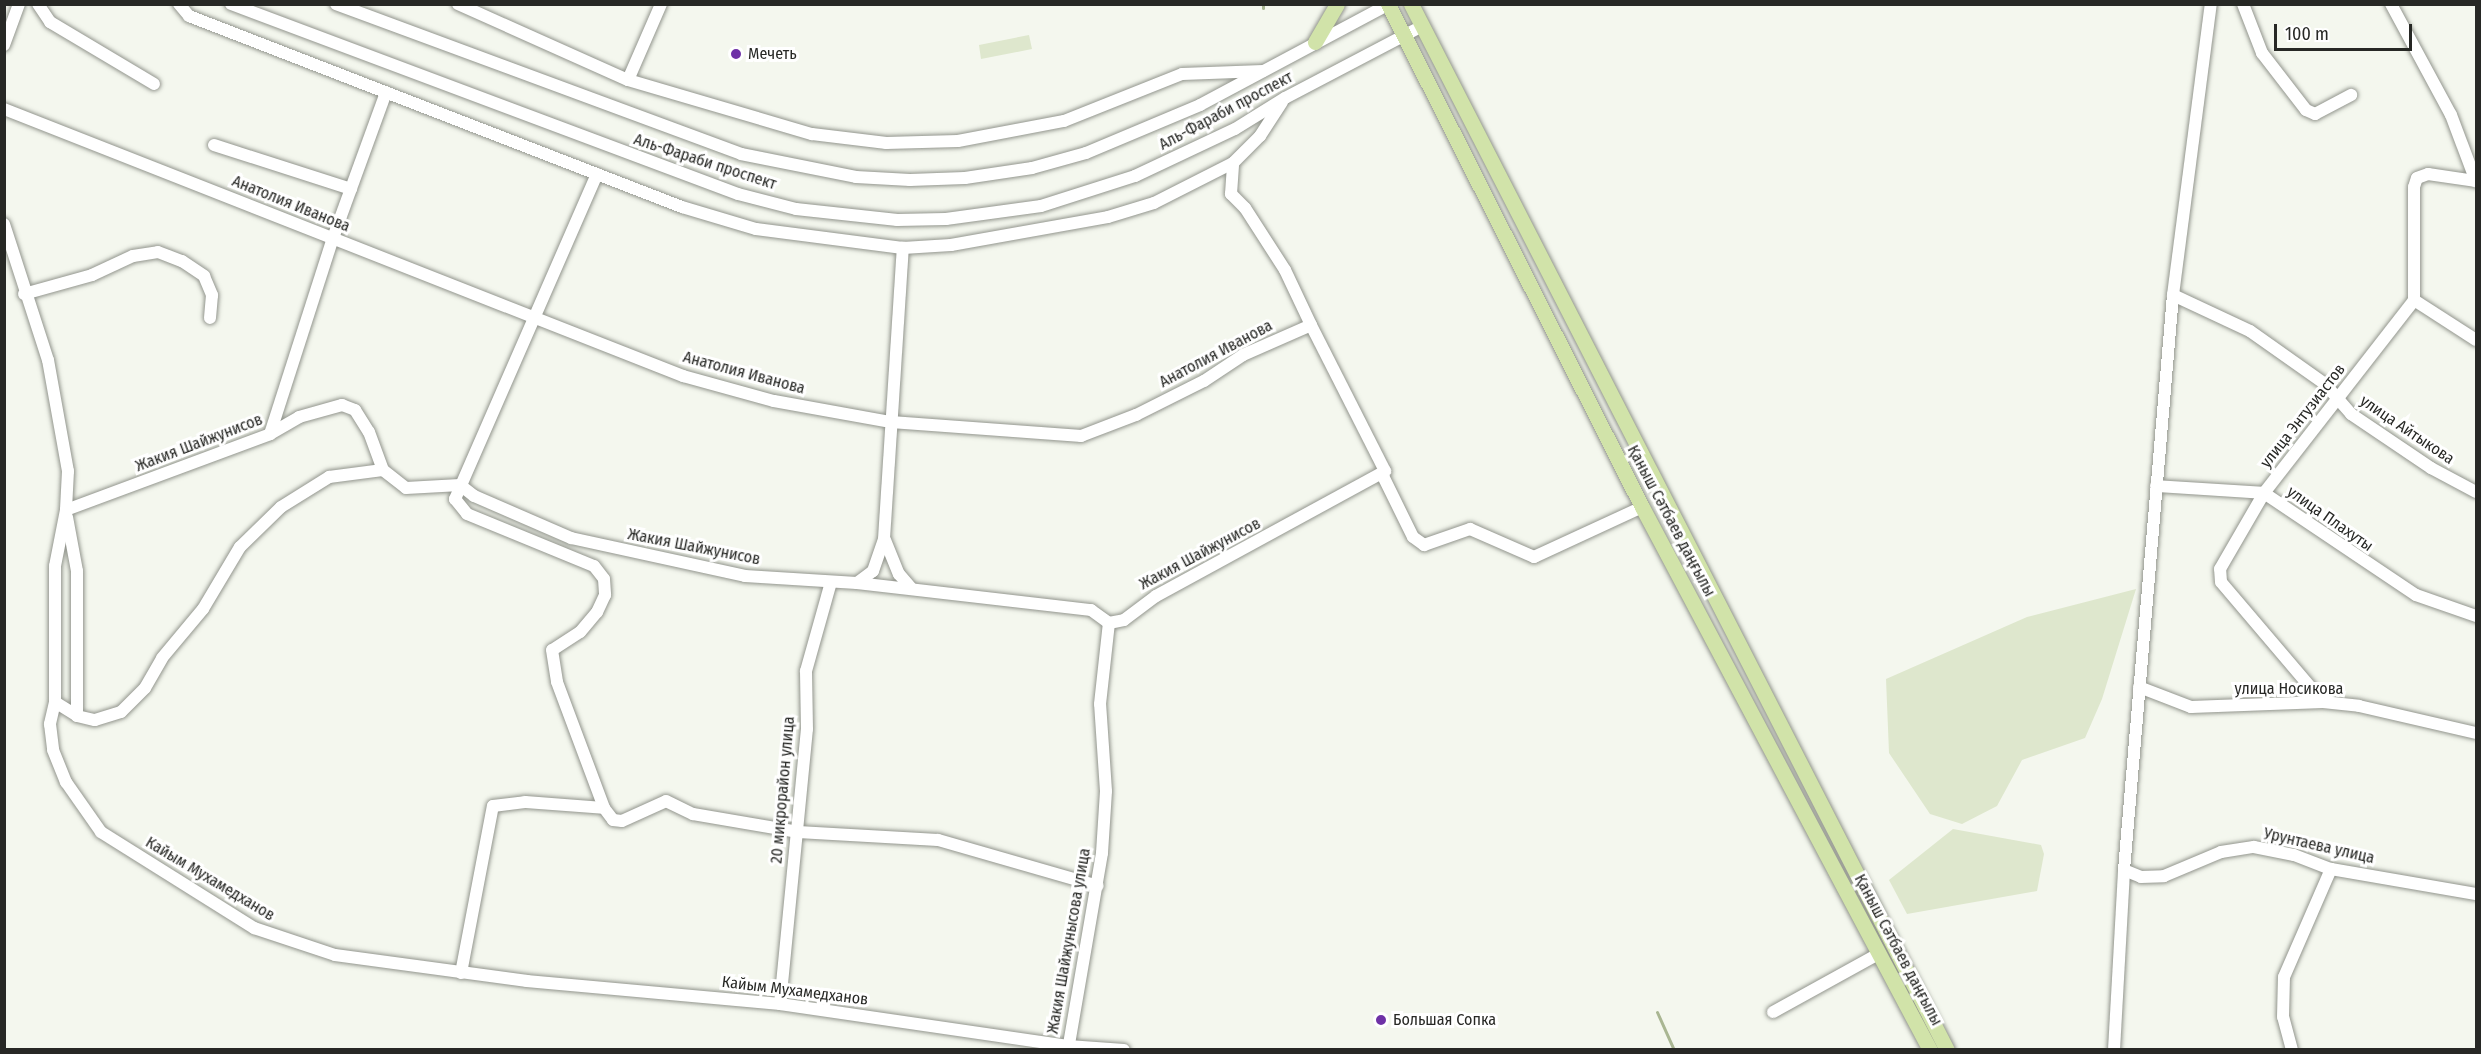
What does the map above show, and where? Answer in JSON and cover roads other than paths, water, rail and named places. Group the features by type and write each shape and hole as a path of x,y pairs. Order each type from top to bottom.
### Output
{"main road":[{"path":"1315,42 1337,4"},
{"name":"Қаныш Сәтбаев даңғылы","path":"1411,4 1947,1050"},
{"name":"Қаныш Сәтбаев даңғылы","path":"1389,5 1642,507 1930,1050"}],"street":[{"path":"4,45 19,4"},
{"path":"38,4 50,22 154,84"},
{"path":"179,4 189,16 682,207 756,229 903,248 951,245 1108,217 1154,203 1233,163 1260,136 1285,98"},
{"name":"Аль-Фараби проспект","path":"231,4 738,194 844,216 946,219 1041,206 1125,180 1185,155 1285,98 1422,26"},
{"name":"Аль-Фараби проспект","path":"336,4 741,154 856,177 965,178 1032,168 1138,134 1389,5"},
{"path":"458,4 628,80 812,134 918,143 958,141 1064,121 1182,74 1264,71"},
{"path":"628,80 661,4"},
{"path":"2114,1050 2124,870 2173,295 2211,4"},
{"path":"2243,4 2262,53 2306,110 2315,114 2351,94"},
{"path":"2391,4 2451,116 2476,181 2428,174 2417,178 2414,187 2414,300 2476,340"},
{"path":"270,434 333,238 386,92"},
{"name":"Анатолия Иванова","path":"4,109 683,376 774,401 891,422 1081,436 1137,415 1204,381 1243,355 1311,325"},
{"path":"214,145 351,189"},
{"path":"1233,163 1231,194 1245,208 1285,270 1413,537 1424,545 1470,529 1534,557 1642,507"},
{"path":"597,174 532,317 454,499 467,514 594,566 604,579 605,595 597,612 580,632 552,650 557,682 604,808 613,820 622,821 666,801 693,814 798,832 938,840 1098,886"},
{"path":"4,224 24,294 48,360 61,419 68,471 66,510 55,566 55,702 77,716 95,720 121,712 145,688 162,658 203,609 240,547 281,507 329,477 383,470 406,488 460,485"},
{"path":"857,583 873,571 884,539 903,248"},
{"path":"24,294 92,275 133,256 158,252 182,261 204,276 212,295 210,318"},
{"name":"улица Айтыкова","path":"2173,295 2250,331 2325,384 2337,400 2431,468 2476,492"},
{"name":"улица Энтузиастов","path":"2324,702 2221,582 2220,569 2264,493 2414,300"},
{"name":"Жакия Шайжунисов","path":"66,510 270,434 299,417 342,405 355,410 369,432 383,470"},
{"name":"Жакия Шайжунисов","path":"460,485 474,496 571,538 745,576 857,583 1091,610 1109,623 1124,620 1156,596 1383,473"},
{"name":"улица Плахуты","path":"2156,486 2264,493 2416,595 2476,616"},
{"path":"66,510 77,571 77,716"},
{"path":"884,539 899,574 912,589"},
{"name":"20 микрорайон улица","path":"780,1004 807,729 806,671 831,582"},
{"name":"Жакия Шайжунысова улица","path":"1068,1048 1098,886 1106,791 1100,704 1109,623"},
{"name":"улица Носикова","path":"2139,687 2191,707 2324,702 2359,706 2476,733"},
{"name":"Кайым Мухамедханов","path":"55,702 50,724 53,750 66,782 101,832 254,928 335,956 461,973 780,1004 1068,1048 1124,1050"},
{"path":"461,973 487,820 493,806 525,802 604,808"},
{"name":"Урунтаева улица","path":"2124,870 2140,877 2164,876 2221,852 2254,848 2294,855 2331,869 2476,894"},
{"path":"2292,1050 2283,1017 2284,977 2331,869"},
{"path":"1773,1012 1880,953"}],"waterway":[{"path":"1657,1012 1674,1050"}],"place":[{"name":"Мечеть","path":"736,54"},
{"name":"Большая Сопка","path":"1381,1020"}]}
